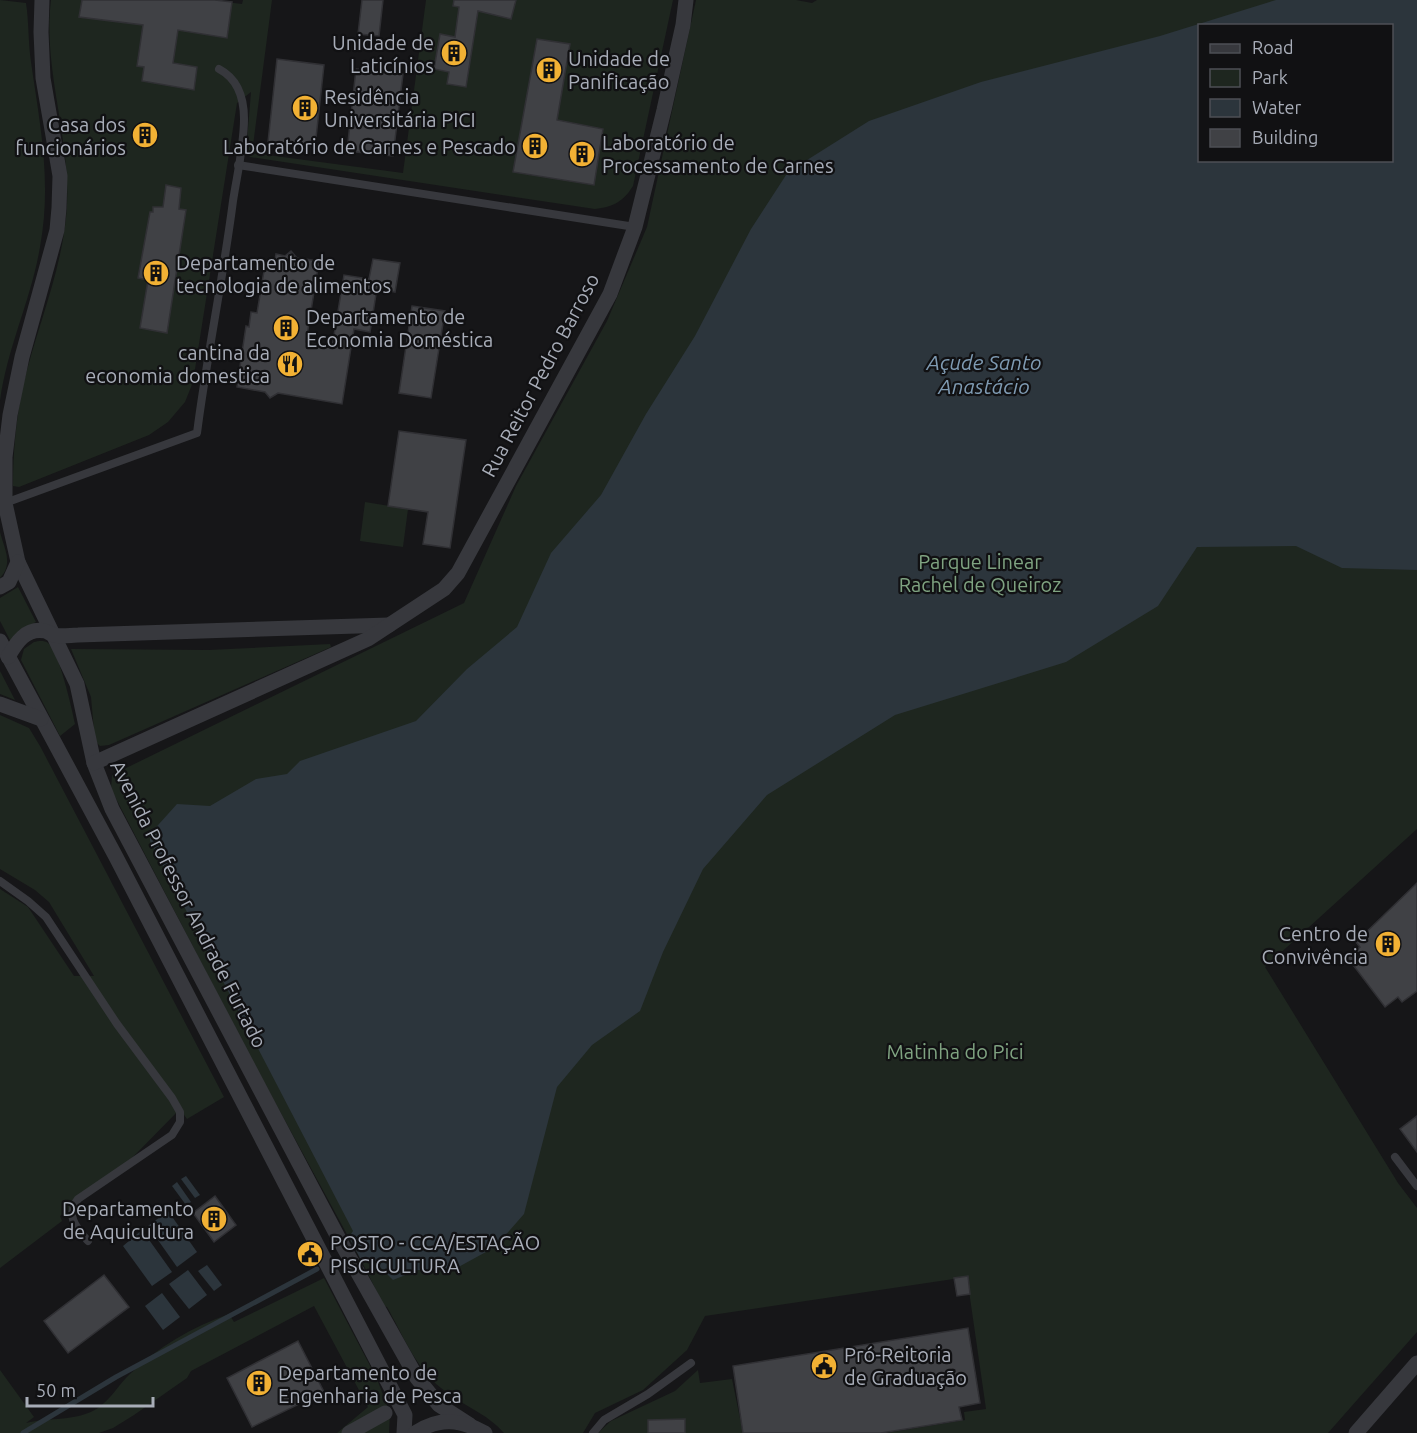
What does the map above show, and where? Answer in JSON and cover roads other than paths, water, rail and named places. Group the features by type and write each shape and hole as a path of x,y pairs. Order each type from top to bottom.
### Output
{"street":[{"name":"Avenida Professor Andrade Furtado","path":"42,0 40,32 43,78 60,176 59,208 57,230 22,357 4,457 2,505 18,562 77,684 94,763 112,809 353,1266 427,1392 438,1405 485,1433"},
{"name":"Rua Reitor Pedro Barroso","path":"94,763 368,639 444,589 458,573 604,304 635,228 664,110 683,25 686,0"},
{"path":"0,587 9,582 18,562"},
{"path":"8,657 17,641 36,630 47,631 54,635 389,625"},
{"path":"0,641 116,857 334,1275 405,1415 404,1433"},
{"path":"0,704 41,720"},
{"path":"1356,1433 1417,1363"},
{"path":"349,1433 385,1413"},
{"path":"415,1433 438,1422 454,1421 470,1425"}],"lane":[{"path":"2,505 197,433 244,120 237,84 219,69"},
{"path":"238,165 635,228"},
{"path":"0,881 46,917 117,1024 172,1098 180,1113 178,1127 172,1135 78,1199 71,1212 72,1219 88,1240"},
{"path":"1395,1157 1417,1186"},
{"path":"593,1433 604,1420 648,1394 691,1363"}],"water":[{"name":"Açude Santo Anastácio","path":"1276,0 1417,0 1417,570 1342,568 1296,546 1197,547 1158,606 1066,662 895,715 767,795 703,869 663,952 640,1011 592,1045 557,1087 524,1214 495,1247 453,1270 418,1270 393,1280 374,1261 361,1260 349,1237 353,1231 150,841 150,834 177,804 210,806 256,779 287,774 300,761 416,721 467,669 517,627 551,553 601,495 646,414 695,336 751,229 788,172 869,121 981,82 1198,24 1198,162 1393,162 1393,24 1199,24"},
{"path":"186,1176 200,1195 195,1198 181,1179"},
{"path":"177,1182 191,1202 186,1205 172,1186"},
{"path":"168,1211 197,1252 177,1267 148,1226"},
{"path":"142,1230 172,1272 152,1286 123,1246"},
{"path":"207,1265 222,1285 214,1291 198,1271"},
{"path":"188,1270 207,1295 189,1309 169,1284"},
{"path":"162,1293 180,1317 163,1330 145,1306"}],"waterway":[{"path":"23,1433 116,1377 317,1269"}],"place":[{"name":"Unidade de Laticínios","path":"454,53"},
{"name":"Unidade de Panificação","path":"549,70"},
{"name":"Residência Universitária PICI","path":"305,108"},
{"name":"Casa dos funcionários","path":"145,135"},
{"name":"Laboratório de Carnes e Pescado","path":"535,146"},
{"name":"Laboratório de Processamento de Carnes","path":"582,154"},
{"name":"Departamento de tecnologia de alimentos","path":"156,273"},
{"name":"Departamento de Economia Doméstica","path":"286,328"},
{"name":"cantina da economia domestica","path":"290,364"},
{"name":"Centro de Convivência","path":"1388,944"},
{"name":"Departamento de Aquicultura","path":"214,1219"},
{"name":"POSTO - CCA/ESTAÇÃO PISCICULTURA","path":"310,1254"},
{"name":"Pró-Reitoria de Graduação","path":"824,1366"},
{"name":"Departamento de Engenharia de Pesca","path":"259,1383"}],"park label":[{"name":"Parque Linear Rachel de Queiroz","path":"980,572"},
{"name":"Matinha do Pici","path":"955,1051"}]}
